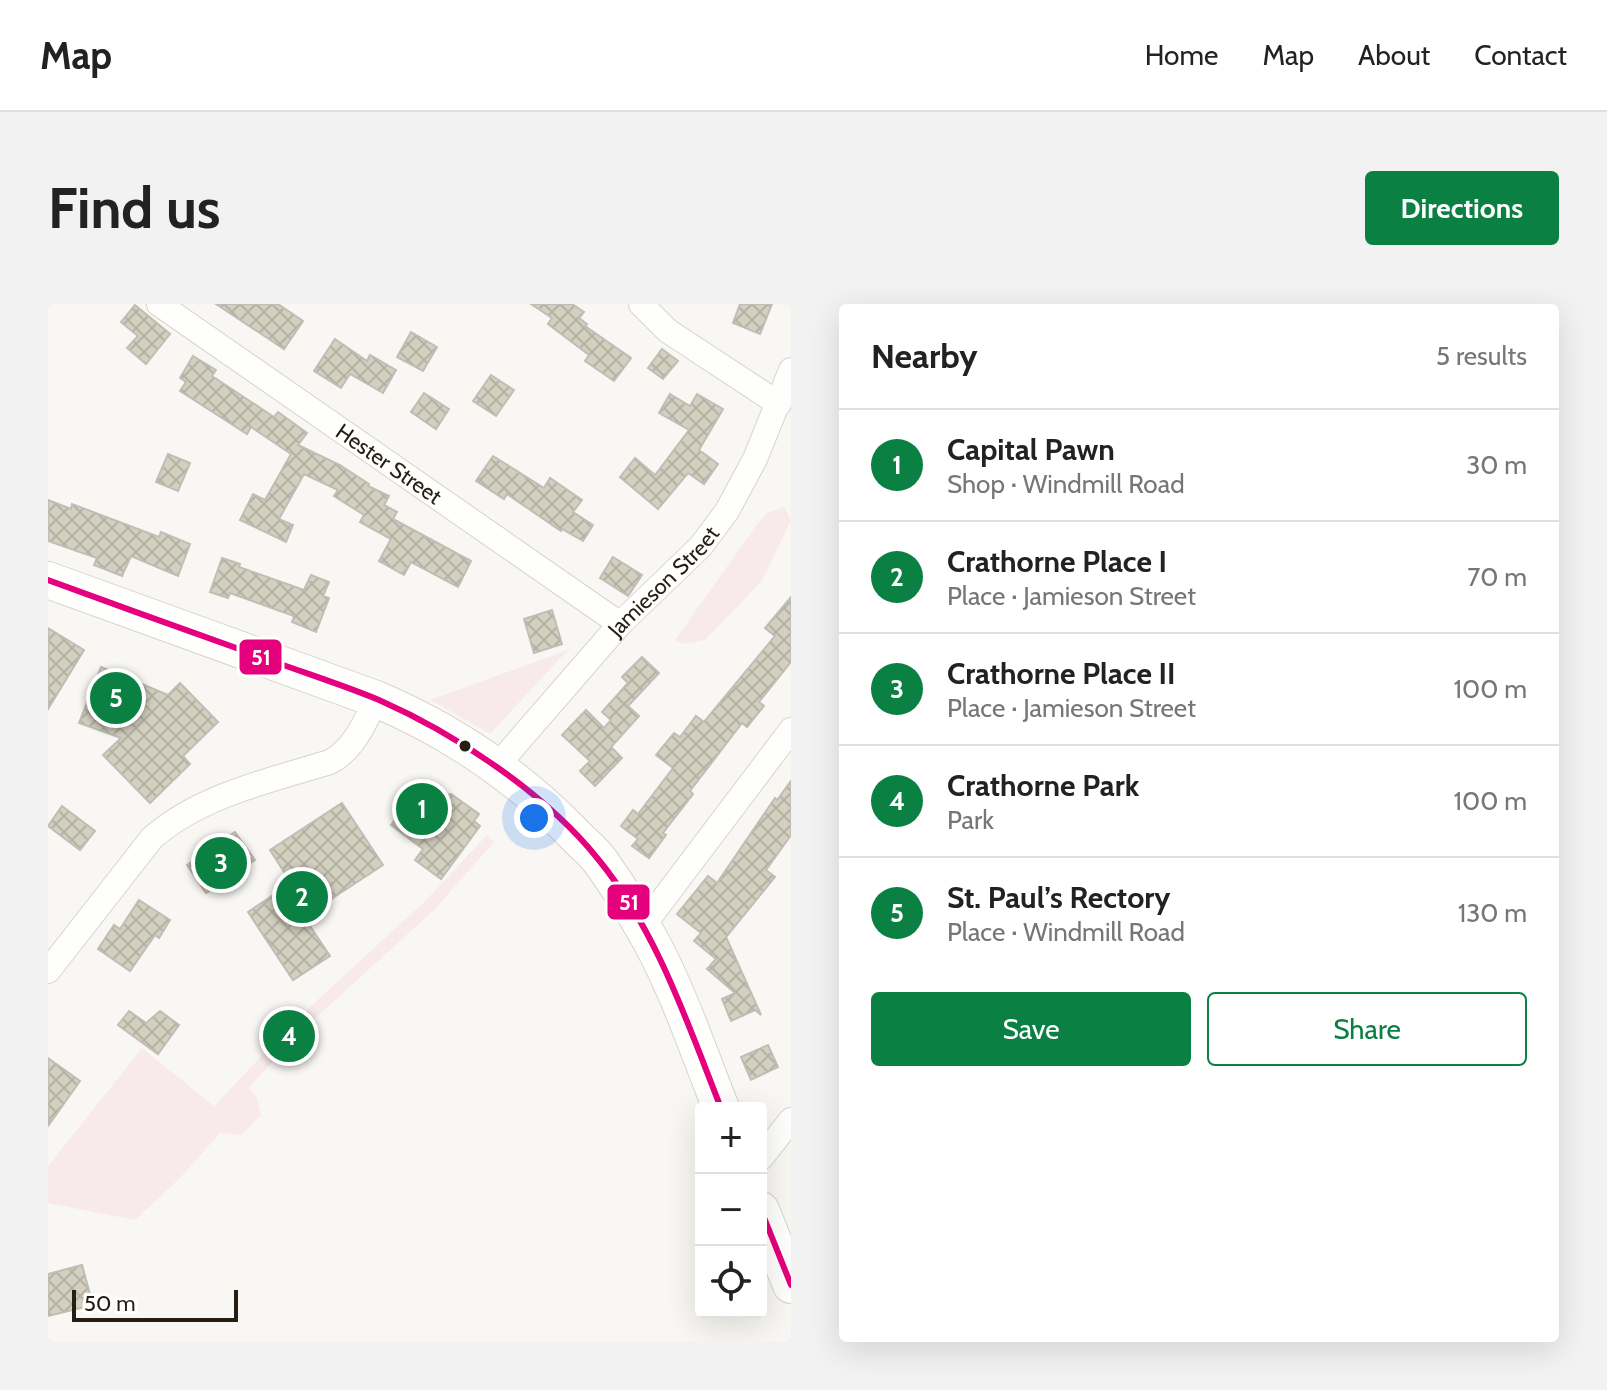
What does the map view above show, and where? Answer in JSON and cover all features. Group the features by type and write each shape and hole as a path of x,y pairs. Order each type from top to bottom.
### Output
{"main road":[{"path":"48,580 376,699 414,715 496,767 556,816 600,860 643,926 681,1007 719,1102"},
{"path":"767,1225 791,1285"}],"street":[{"name":"Hester Street","path":"159,304 620,624"},
{"path":"641,304 668,331 779,404"},
{"name":"Jamieson Street","path":"496,767 620,624 701,546 727,511 755,459 791,370"},
{"path":"48,971 162,829 211,800 330,762 343,755 363,727 376,699"},
{"path":"643,926 791,730"},
{"path":"767,1150 791,1120"}],"shaded area":[{"path":"784,507 791,520 762,581 705,640 684,644 675,640 755,527 767,513"},
{"path":"568,650 490,734 430,700"},
{"path":"487,835 494,842 434,910 307,1026 248,1088 256,1096 261,1115 241,1135 220,1133 180,1178 135,1220 48,1203 48,1166 142,1048 214,1106 299,1017 425,901"}],"building":[{"path":"216,304 278,304 303,321 284,349"},
{"path":"531,304 572,304 584,312 579,318 587,324 585,326 631,358 614,381 585,361 589,355 548,324 552,318"},
{"path":"740,304 772,304 760,334 733,323"},
{"path":"135,305 170,334 146,364 127,348 138,336 121,322"},
{"path":"411,332 437,347 423,371 397,357"},
{"path":"335,339 367,361 370,355 396,370 383,393 350,374 341,388 314,371"},
{"path":"662,349 678,361 663,379 648,368"},
{"path":"193,356 216,370 212,376 274,417 278,412 307,433 298,445 340,465 368,486 389,496 384,505 397,512 393,519 471,561 458,587 411,562 404,575 379,561 391,539 360,522 364,515 334,496 338,490 304,474 279,519 293,525 286,542 240,520 253,494 265,500 291,454 251,427 247,434 180,391 186,382 180,378"},
{"path":"491,375 514,390 496,416 473,401"},
{"path":"424,393 449,409 436,429 411,412"},
{"path":"670,394 690,406 697,394 723,409 699,450 718,464 704,484 688,473 658,509 620,477 635,458 655,475 689,430 659,413"},
{"path":"168,454 190,463 178,491 156,482"},
{"path":"493,456 544,488 550,478 582,500 573,512 593,525 583,541 561,531 507,494 504,499 476,481"},
{"path":"48,500 71,509 72,504 159,537 161,532 190,544 178,576 131,556 122,576 94,565 97,558 48,541"},
{"path":"613,557 642,575 628,596 600,578"},
{"path":"222,558 304,590 311,575 329,582 323,596 329,598 316,632 292,622 294,616 230,593 228,598 210,592"},
{"path":"791,597 791,662 759,702 764,706 747,727 742,723 690,791 693,794 663,833 666,835 649,858 632,846 638,839 621,826 633,810 638,814 673,768 656,755 674,733 680,737 696,716 704,722 775,636 765,628"},
{"path":"552,610 562,644 534,653 524,619"},
{"path":"48,628 84,650 48,709"},
{"path":"642,657 659,673 628,706 639,716 611,747 622,758 595,786 580,771 590,761 562,735 586,710 604,728 611,720 602,712 628,683 622,677"},
{"path":"101,667 168,695 180,683 218,722 183,756 190,764 150,803 103,755 121,738 79,723"},
{"path":"424,780 479,814 474,821 480,826 441,879 415,860 423,849 391,825"},
{"path":"791,781 791,835 766,870 775,877 726,937 761,1015 755,1010 731,1021 722,999 735,993 707,969 716,959 694,941 701,933 677,914 708,876 717,883 775,798 777,800"},
{"path":"342,803 383,865 304,917 330,956 293,980 248,912 291,883 270,850"},
{"path":"62,806 95,831 80,850 48,826"},
{"path":"235,832 255,860 206,893 187,865"},
{"path":"139,900 170,920 159,938 155,935 130,971 98,949 114,925 120,929"},
{"path":"129,1011 146,1023 160,1011 179,1025 158,1054 118,1025"},
{"path":"768,1045 778,1067 751,1080 741,1057"},
{"path":"48,1058 80,1081 48,1126"},
{"path":"82,1265 93,1305 48,1316 48,1274"}],"transit line":[{"name":"51","path":"48,580 379,700 468,748 526,789 577,835 598,859 637,916 669,978 719,1102"},
{"name":"51","path":"767,1225 791,1285"}],"place":[{"name":"St. Paul’s Rectory","path":"116,698"},
{"name":"Capital Pawn","path":"422,809"},
{"name":"Crathorne Place II","path":"221,863"},
{"name":"Crathorne Place I","path":"302,897"},
{"name":"Crathorne Park","path":"289,1036"}]}
